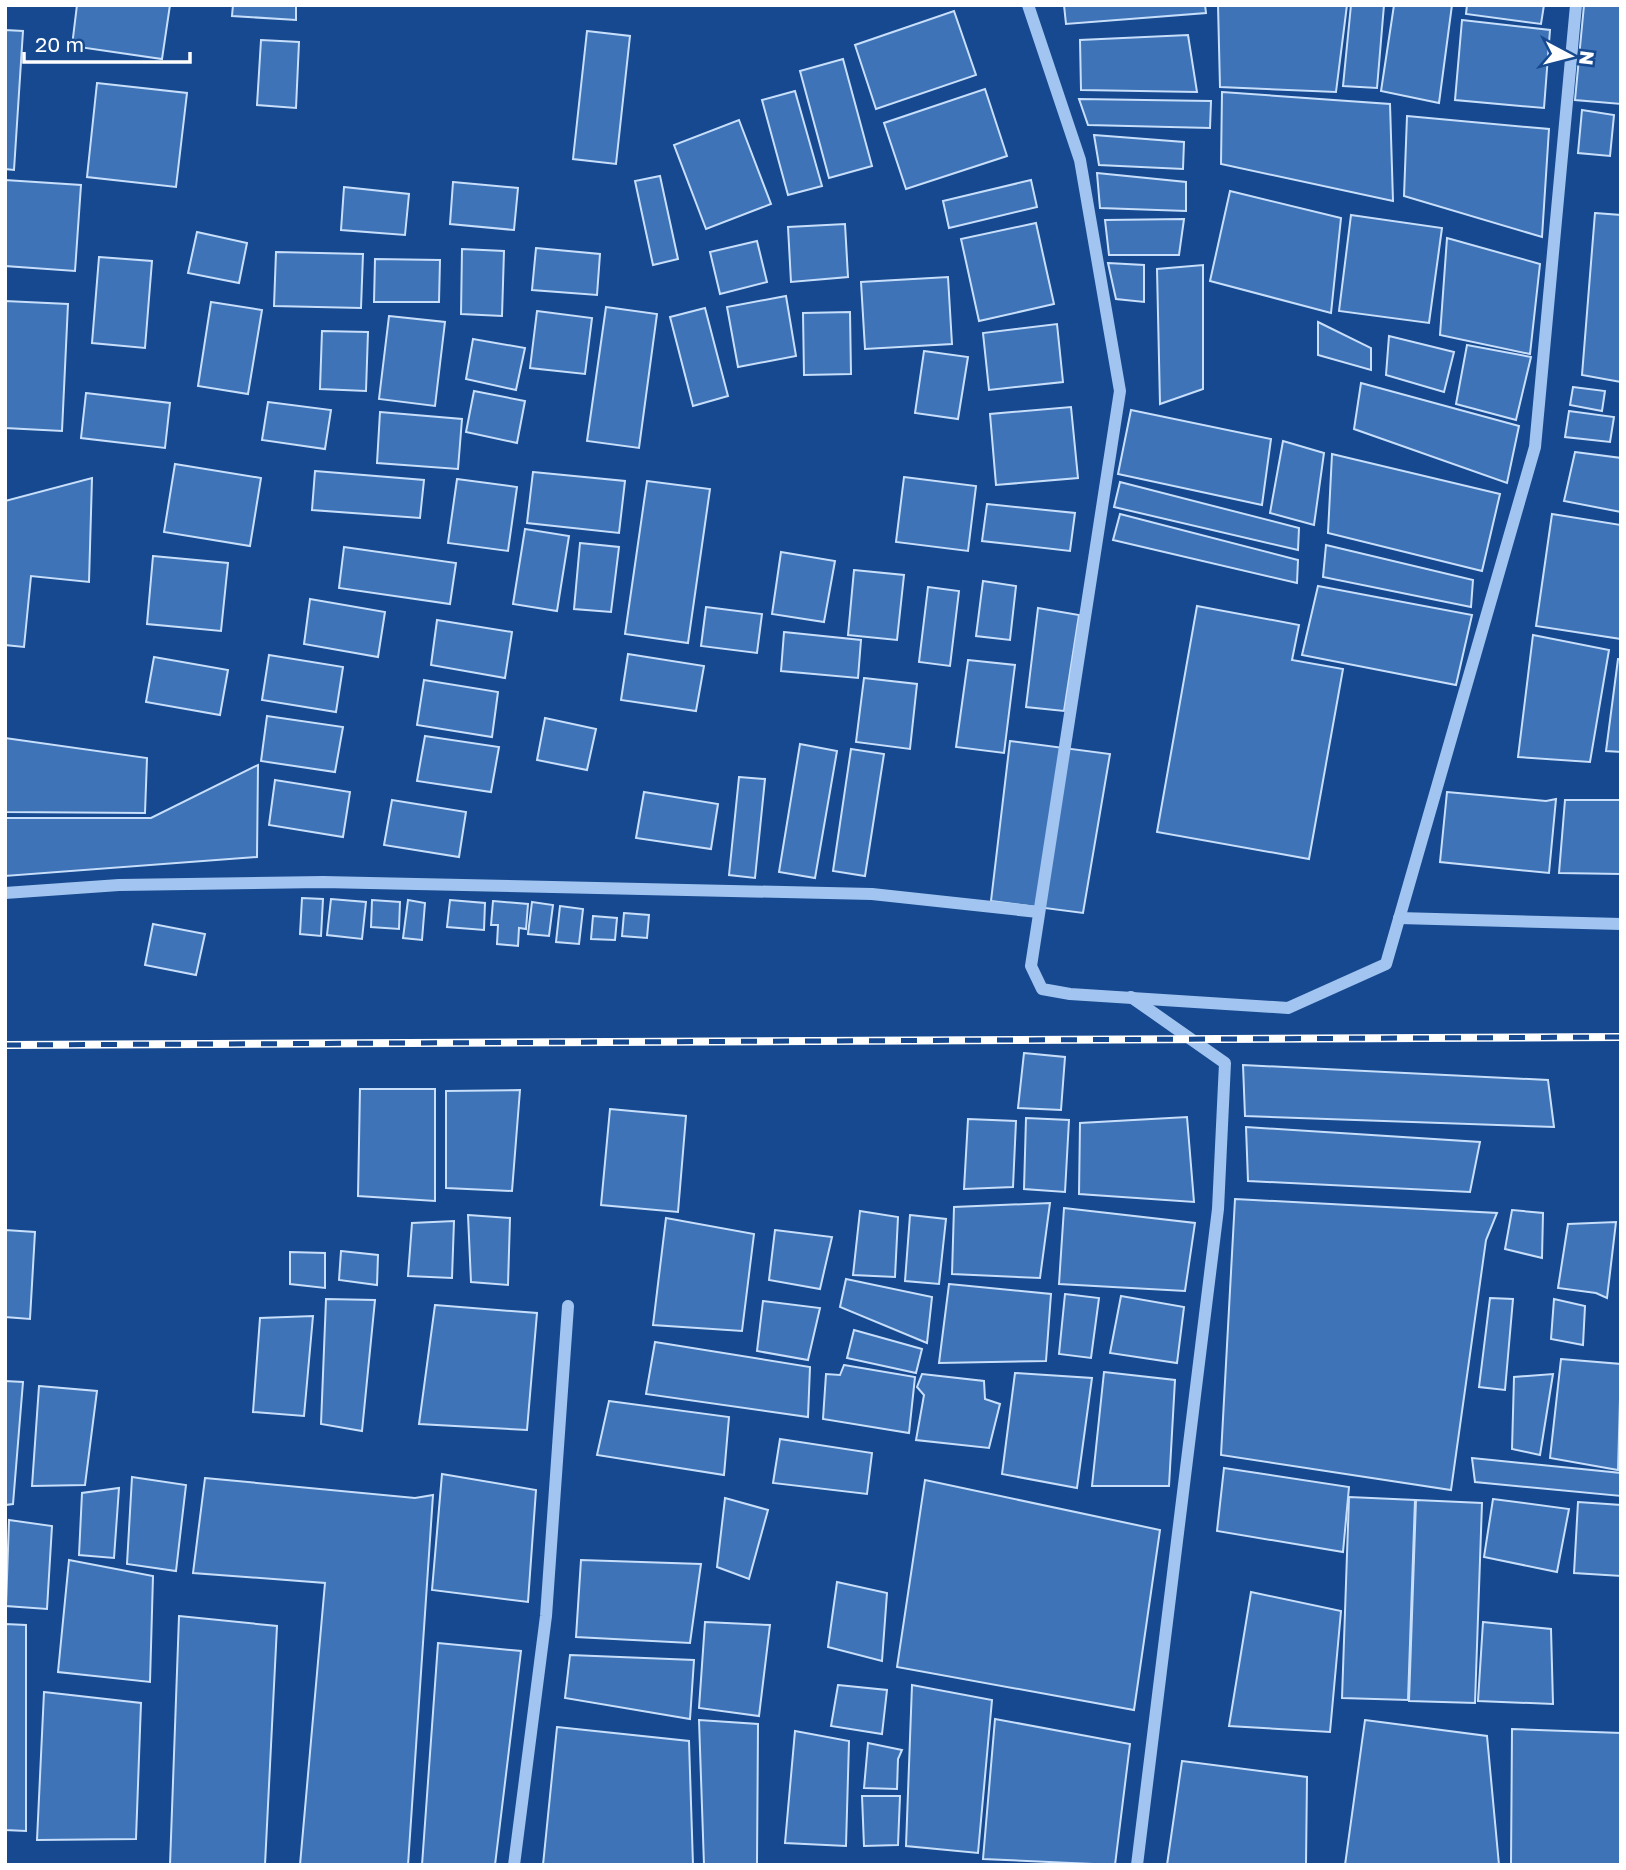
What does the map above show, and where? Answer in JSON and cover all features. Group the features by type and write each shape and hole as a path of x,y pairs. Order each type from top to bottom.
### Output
{"street":[{"path":"1028,5 1080,160 1120,391 1031,966 1042,989 1070,995 1288,1008 1386,964 1535,447 1576,5"},
{"path":"5,893 119,885 324,883 872,894 1038,912"},
{"path":"1399,918 1621,924"},
{"path":"1131,997 1224,1063 1218,1209 1137,1865"},
{"path":"514,1865 546,1616 568,1306"}],"building":[{"path":"77,5 170,5 162,59 72,46"},
{"path":"233,5 296,5 296,20 232,16"},
{"path":"1064,5 1205,5 1206,13 1066,24"},
{"path":"1218,5 1347,5 1336,92 1220,87"},
{"path":"1351,5 1384,5 1377,88 1343,86"},
{"path":"1394,5 1452,5 1439,103 1381,91"},
{"path":"1467,5 1544,5 1541,24 1466,14"},
{"path":"1584,5 1621,5 1621,104 1575,100"},
{"path":"954,11 976,75 876,109 855,45"},
{"path":"1462,20 1550,30 1544,108 1455,100"},
{"path":"5,30 23,31 14,170 5,169"},
{"path":"587,31 630,36 616,164 573,159"},
{"path":"1188,35 1197,92 1081,90 1080,40"},
{"path":"261,40 299,42 296,108 257,105"},
{"path":"843,59 872,166 829,178 800,71"},
{"path":"97,83 187,93 176,187 87,177"},
{"path":"985,89 1007,156 906,189 884,123"},
{"path":"795,91 822,186 788,195 762,100"},
{"path":"1222,92 1390,104 1393,201 1221,164"},
{"path":"1079,99 1211,101 1210,128 1088,125"},
{"path":"1582,110 1614,115 1610,156 1578,153"},
{"path":"1407,116 1549,129 1542,237 1404,196"},
{"path":"739,120 771,204 706,229 674,145"},
{"path":"1094,135 1184,142 1183,169 1099,165"},
{"path":"1097,173 1186,182 1186,211 1100,208"},
{"path":"660,176 678,259 653,265 635,181"},
{"path":"5,180 81,185 75,271 5,266"},
{"path":"1031,180 1037,207 949,228 943,201"},
{"path":"453,182 518,188 514,230 450,224"},
{"path":"344,187 409,194 405,235 341,230"},
{"path":"1230,191 1341,218 1331,313 1210,281"},
{"path":"1595,213 1621,215 1621,382 1582,375"},
{"path":"1351,215 1442,228 1429,323 1339,311"},
{"path":"1184,219 1179,255 1109,255 1105,220"},
{"path":"1036,223 1054,304 979,321 961,239"},
{"path":"845,224 848,277 791,282 788,227"},
{"path":"197,232 247,243 239,283 188,273"},
{"path":"1447,238 1540,264 1530,354 1440,335"},
{"path":"757,241 767,282 720,294 710,252"},
{"path":"536,248 600,254 597,295 532,290"},
{"path":"462,249 504,251 502,316 461,314"},
{"path":"276,252 363,254 361,308 274,306"},
{"path":"99,257 152,261 145,348 92,343"},
{"path":"375,259 440,260 439,302 374,302"},
{"path":"1108,263 1144,265 1144,302 1116,299"},
{"path":"1203,265 1203,389 1160,404 1157,269"},
{"path":"948,277 952,344 865,349 861,282"},
{"path":"786,296 796,356 738,367 727,307"},
{"path":"5,301 68,304 62,431 5,428"},
{"path":"211,302 262,310 248,394 198,386"},
{"path":"606,307 657,314 639,448 587,441"},
{"path":"705,308 728,396 693,406 670,317"},
{"path":"537,311 592,318 585,374 530,368"},
{"path":"850,312 851,374 804,375 803,313"},
{"path":"389,316 445,322 435,406 379,399"},
{"path":"1318,322 1371,348 1371,370 1318,355"},
{"path":"1057,324 1063,382 989,390 983,333"},
{"path":"322,331 368,332 366,391 320,389"},
{"path":"1389,336 1454,352 1444,392 1386,375"},
{"path":"473,339 525,348 516,390 466,379"},
{"path":"1467,345 1531,357 1516,420 1456,404"},
{"path":"924,351 968,357 958,419 915,413"},
{"path":"1361,383 1519,426 1507,483 1354,429"},
{"path":"1573,387 1605,391 1602,411 1570,405"},
{"path":"474,391 525,401 517,443 466,432"},
{"path":"86,393 170,403 165,448 81,438"},
{"path":"268,402 331,410 325,449 262,440"},
{"path":"1071,407 1078,478 996,485 990,414"},
{"path":"1131,410 1271,439 1262,505 1118,474"},
{"path":"1569,411 1614,417 1610,442 1565,437"},
{"path":"380,412 462,419 458,469 377,463"},
{"path":"1283,441 1324,453 1314,525 1270,513"},
{"path":"1575,452 1621,458 1621,512 1564,501"},
{"path":"1332,454 1500,494 1482,571 1328,533"},
{"path":"175,464 261,478 250,546 164,532"},
{"path":"315,471 424,480 420,518 312,510"},
{"path":"533,472 625,481 619,533 527,523"},
{"path":"904,477 976,486 968,551 896,542"},
{"path":"92,478 89,582 31,576 24,647 5,645 5,501"},
{"path":"457,479 517,487 508,551 448,543"},
{"path":"647,481 710,489 688,643 625,634"},
{"path":"1120,482 1299,528 1298,550 1114,507"},
{"path":"987,504 1075,513 1070,551 982,541"},
{"path":"1120,514 1298,560 1297,583 1113,540"},
{"path":"1552,514 1621,525 1621,639 1536,626"},
{"path":"525,529 569,536 557,611 513,604"},
{"path":"580,543 619,547 611,612 574,609"},
{"path":"1326,545 1473,580 1471,607 1323,577"},
{"path":"344,547 456,563 450,604 339,588"},
{"path":"781,552 835,561 824,622 772,614"},
{"path":"153,556 228,563 221,631 147,624"},
{"path":"854,570 904,575 897,640 848,635"},
{"path":"983,581 1016,586 1010,640 976,636"},
{"path":"1318,586 1472,615 1456,685 1302,655"},
{"path":"928,587 959,591 950,666 919,662"},
{"path":"310,599 385,612 378,657 304,644"},
{"path":"1197,606 1299,625 1292,660 1343,669 1309,859 1157,832"},
{"path":"706,607 762,614 757,653 701,646"},
{"path":"1038,608 1079,615 1064,711 1026,707"},
{"path":"437,620 512,632 505,678 431,665"},
{"path":"784,632 861,640 858,678 781,671"},
{"path":"1533,635 1609,650 1590,762 1518,757"},
{"path":"628,654 704,666 696,711 621,700"},
{"path":"269,655 343,667 336,712 262,700"},
{"path":"154,657 228,670 220,715 146,702"},
{"path":"1618,659 1621,659 1621,752 1606,751"},
{"path":"968,660 1015,665 1004,753 956,747"},
{"path":"864,678 917,684 910,749 856,742"},
{"path":"424,680 498,692 492,737 417,725"},
{"path":"267,716 343,727 335,772 261,761"},
{"path":"545,718 596,729 587,770 537,760"},
{"path":"425,736 499,747 491,792 417,781"},
{"path":"5,738 147,758 145,813 5,812"},
{"path":"1010,741 1110,754 1083,913 991,901"},
{"path":"800,744 837,751 815,878 779,872"},
{"path":"851,749 884,754 865,876 833,871"},
{"path":"258,765 257,857 5,876 5,818 151,818"},
{"path":"739,777 765,779 755,878 729,875"},
{"path":"275,780 350,792 343,837 269,825"},
{"path":"644,792 718,804 711,849 636,838"},
{"path":"1447,792 1546,801 1556,799 1549,873 1440,862"},
{"path":"392,800 466,812 459,857 384,845"},
{"path":"1565,800 1621,800 1621,874 1559,873"},
{"path":"302,898 323,899 321,936 300,934"},
{"path":"331,899 366,902 362,939 327,935"},
{"path":"372,900 400,902 399,929 371,927"},
{"path":"408,900 425,903 422,940 403,938"},
{"path":"450,900 485,903 484,930 447,927"},
{"path":"493,901 528,904 526,929 519,928 518,946 497,944 498,925 491,925"},
{"path":"532,902 553,905 549,936 528,934"},
{"path":"560,906 583,909 579,944 556,942"},
{"path":"624,913 649,915 647,938 622,936"},
{"path":"593,916 617,918 615,940 591,939"},
{"path":"153,924 205,934 196,975 145,965"},
{"path":"1024,1053 1065,1057 1061,1110 1018,1108"},
{"path":"1243,1065 1548,1080 1554,1127 1245,1116"},
{"path":"360,1089 435,1089 435,1201 358,1196"},
{"path":"520,1090 512,1191 446,1188 446,1091"},
{"path":"610,1109 686,1116 678,1212 601,1205"},
{"path":"1187,1117 1194,1202 1079,1194 1080,1123"},
{"path":"1026,1118 1069,1120 1065,1192 1024,1189"},
{"path":"968,1119 1016,1121 1013,1187 964,1189"},
{"path":"1246,1127 1480,1142 1470,1192 1248,1181"},
{"path":"1235,1199 1497,1213 1486,1240 1451,1490 1221,1455"},
{"path":"1050,1203 1040,1278 952,1274 954,1207"},
{"path":"1064,1208 1195,1223 1185,1291 1059,1284"},
{"path":"1512,1210 1543,1213 1542,1258 1505,1249"},
{"path":"860,1211 898,1217 895,1277 853,1275"},
{"path":"468,1215 510,1218 508,1285 471,1282"},
{"path":"910,1215 946,1219 939,1284 905,1281"},
{"path":"666,1218 754,1234 742,1331 653,1325"},
{"path":"454,1221 452,1278 408,1276 412,1223"},
{"path":"1616,1222 1607,1298 1596,1293 1558,1288 1568,1224"},
{"path":"5,1230 35,1232 30,1319 5,1317"},
{"path":"775,1230 832,1237 820,1289 769,1280"},
{"path":"341,1251 378,1255 377,1285 339,1280"},
{"path":"290,1252 325,1253 325,1288 290,1284"},
{"path":"846,1279 932,1297 927,1343 840,1307"},
{"path":"949,1284 1051,1294 1046,1361 939,1363"},
{"path":"1065,1294 1099,1298 1091,1358 1059,1354"},
{"path":"1121,1296 1184,1307 1177,1363 1110,1353"},
{"path":"1490,1298 1513,1299 1505,1390 1479,1387"},
{"path":"326,1299 375,1300 362,1431 321,1424"},
{"path":"1554,1299 1585,1306 1583,1345 1551,1339"},
{"path":"763,1301 820,1308 808,1360 757,1351"},
{"path":"435,1305 537,1313 527,1430 419,1424"},
{"path":"313,1316 304,1416 253,1412 260,1318"},
{"path":"854,1330 922,1349 916,1373 847,1358"},
{"path":"655,1342 810,1367 808,1417 646,1394"},
{"path":"1561,1359 1621,1364 1618,1470 1550,1458"},
{"path":"844,1365 915,1377 909,1433 823,1419 826,1374 840,1375"},
{"path":"1104,1372 1175,1380 1169,1486 1092,1486"},
{"path":"1015,1373 1092,1378 1077,1488 1002,1474"},
{"path":"922,1374 984,1381 985,1399 1000,1404 989,1448 916,1440 924,1395 917,1387"},
{"path":"1553,1374 1540,1455 1512,1449 1514,1377"},
{"path":"5,1381 23,1382 13,1504 5,1505"},
{"path":"39,1386 97,1391 85,1485 32,1486"},
{"path":"609,1401 729,1417 724,1475 597,1455"},
{"path":"780,1439 872,1453 867,1494 773,1483"},
{"path":"1472,1458 1621,1473 1621,1496 1475,1482"},
{"path":"1224,1468 1349,1487 1343,1552 1217,1531"},
{"path":"442,1474 536,1490 528,1602 432,1590"},
{"path":"132,1477 186,1485 176,1571 127,1564"},
{"path":"205,1478 415,1498 433,1495 408,1865 300,1865 325,1583 193,1573"},
{"path":"925,1480 1160,1530 1134,1710 897,1667"},
{"path":"119,1488 114,1558 79,1555 82,1493"},
{"path":"1349,1497 1415,1500 1408,1700 1342,1698"},
{"path":"725,1498 768,1510 749,1579 717,1567"},
{"path":"1493,1499 1569,1509 1557,1572 1484,1557"},
{"path":"1416,1500 1482,1503 1475,1703 1409,1701"},
{"path":"1578,1502 1621,1505 1621,1576 1574,1573"},
{"path":"9,1520 52,1526 47,1609 6,1606"},
{"path":"69,1560 153,1576 150,1682 58,1672"},
{"path":"581,1560 701,1564 690,1643 576,1637"},
{"path":"837,1582 887,1593 882,1661 828,1647"},
{"path":"1251,1592 1341,1611 1330,1732 1229,1726"},
{"path":"179,1616 277,1626 265,1865 170,1865"},
{"path":"705,1622 770,1625 759,1716 699,1708"},
{"path":"1483,1622 1551,1629 1553,1704 1478,1701"},
{"path":"5,1624 26,1625 26,1831 5,1830"},
{"path":"438,1643 521,1651 495,1865 422,1865"},
{"path":"570,1655 694,1660 690,1719 565,1698"},
{"path":"838,1685 887,1690 882,1734 831,1726"},
{"path":"912,1685 992,1700 978,1853 906,1846"},
{"path":"44,1692 141,1703 136,1839 37,1840"},
{"path":"995,1719 1130,1744 1115,1865 983,1859"},
{"path":"699,1720 758,1724 757,1865 704,1865"},
{"path":"1365,1720 1487,1736 1499,1865 1345,1865"},
{"path":"557,1727 689,1741 693,1865 543,1865"},
{"path":"1512,1729 1621,1733 1621,1865 1511,1865"},
{"path":"795,1731 849,1741 846,1846 785,1843"},
{"path":"868,1743 902,1750 898,1759 897,1789 864,1788"},
{"path":"1182,1761 1307,1777 1306,1865 1167,1865"},
{"path":"862,1796 900,1796 898,1845 864,1846"}],"railway":[{"path":"5,1045 1621,1037"}]}
